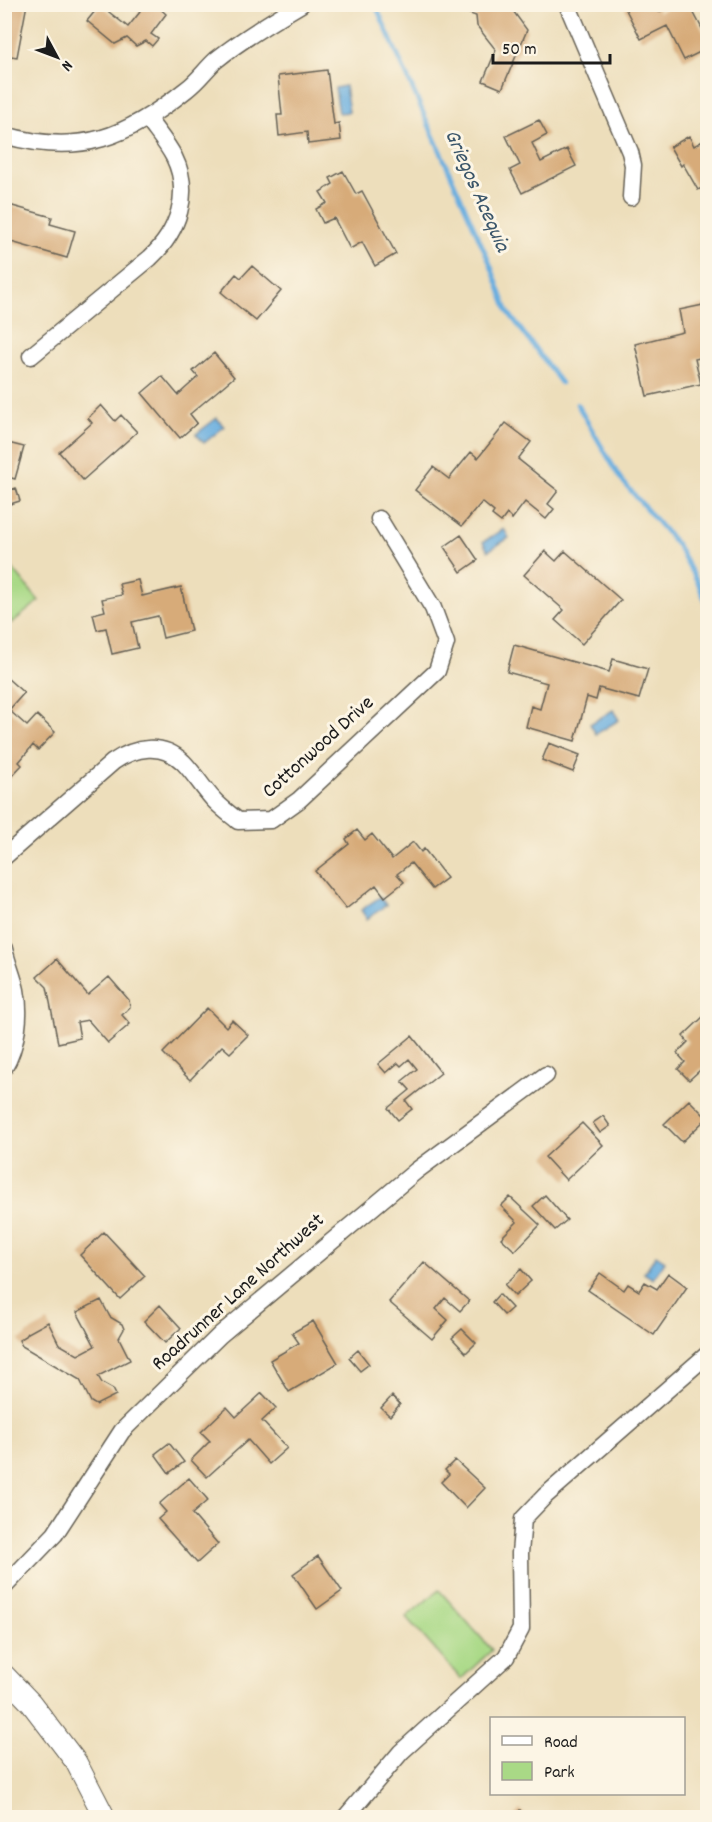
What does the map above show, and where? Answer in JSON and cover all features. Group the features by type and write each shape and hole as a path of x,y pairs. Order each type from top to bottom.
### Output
{"street":[{"path":"4,135 44,144 65,144 103,139 127,130 189,88 216,60 301,4"},
{"path":"567,4 630,152 633,165 631,197"},
{"path":"31,356 163,247 172,233 179,217 182,196 179,171 174,156 147,118"},
{"name":"Cottonwood Drive","path":"4,857 113,762 137,750 154,749 176,757 214,800 238,820 271,820 300,800 437,671 446,643 433,608 379,519"},
{"path":"4,949 17,994 14,1048 4,1068"},
{"name":"Roadrunner Lane Northwest","path":"4,1587 55,1534 122,1431 220,1335 416,1172 546,1075"},
{"path":"345,1818 401,1752 506,1657 521,1629 520,1553 523,1519 545,1496 708,1354"},
{"path":"4,1675 31,1703 76,1762 105,1818"}],"green space":[{"path":"4,558 39,601 12,623 5,614"},
{"path":"439,1590 492,1650 461,1679 406,1617"}],"water":[{"path":"345,86 349,112 339,113 335,88"},
{"path":"217,418 224,427 204,443 196,434"},
{"path":"504,529 509,538 488,551 483,542"},
{"path":"613,710 619,720 596,734 590,724"},
{"path":"380,897 386,905 367,919 361,910"},
{"path":"656,1255 665,1261 653,1279 644,1273"}],"building":[{"path":"4,4 27,4 17,57 4,55"},
{"path":"137,4 155,4 166,14 151,34 158,39 152,46 146,41 136,46 127,38 115,44 87,21 100,5 128,27 140,12"},
{"path":"447,4 508,4 527,30 502,89 483,81 496,50 477,26 476,16 459,10 454,14"},
{"path":"623,4 656,4 659,12 674,4 689,4 708,40 708,48 684,60 667,26 641,39"},
{"path":"327,70 334,124 339,123 341,140 308,144 307,132 279,136 277,115 282,115 278,76"},
{"path":"539,120 547,135 532,143 541,162 567,149 576,166 522,193 510,170 520,165 506,136"},
{"path":"689,136 694,146 708,138 708,185 698,190 670,147"},
{"path":"343,171 356,194 362,191 396,254 375,266 362,242 350,249 334,218 323,223 316,209 327,203 320,192 333,184 330,178"},
{"path":"9,205 52,217 50,224 75,231 67,258 4,240 4,219"},
{"path":"252,266 281,291 256,321 221,292 236,274 241,278"},
{"path":"708,304 708,356 695,359 701,384 647,396 635,344 683,332 679,310"},
{"path":"214,353 234,377 190,414 197,423 180,438 142,393 162,376 178,395 198,377 193,371"},
{"path":"101,405 115,421 121,415 137,432 83,480 59,452 92,423 88,418"},
{"path":"506,423 531,442 518,459 558,491 548,504 554,509 546,519 525,502 512,519 507,514 501,522 492,515 494,512 482,502 462,526 415,490 433,467 449,479 471,452 478,458"},
{"path":"4,442 24,447 15,479 4,476"},
{"path":"16,488 20,501 10,504 5,492"},
{"path":"461,535 478,560 461,572 444,547"},
{"path":"545,551 556,561 565,551 621,600 582,644 555,620 564,610 524,575"},
{"path":"138,580 142,596 181,587 191,631 163,638 158,616 132,622 138,648 112,654 106,628 97,630 93,614 105,611 102,599 122,595 119,584"},
{"path":"514,645 609,672 613,659 648,669 639,699 599,688 596,700 587,697 575,741 526,727 531,706 540,709 547,683 507,672"},
{"path":"7,678 24,693 9,710 27,726 37,715 55,732 38,750 33,745 19,762 22,765 4,784 4,680"},
{"path":"549,743 580,755 573,772 542,760"},
{"path":"357,830 365,840 372,834 392,859 413,842 421,852 424,849 447,878 432,889 411,863 397,874 404,882 385,897 376,885 346,909 315,871 349,844 346,839"},
{"path":"57,959 88,995 109,977 129,1000 130,1007 122,1015 130,1024 108,1043 88,1020 77,1022 80,1038 58,1043 47,987 37,977"},
{"path":"207,1008 226,1027 232,1020 248,1035 230,1053 222,1046 190,1080 163,1053"},
{"path":"704,1016 708,1020 708,1063 689,1080 678,1069 685,1062 677,1053 688,1042 683,1036"},
{"path":"412,1036 441,1073 406,1101 412,1109 398,1120 388,1108 410,1090 402,1081 417,1069 409,1059 401,1066 398,1063 386,1073 378,1064"},
{"path":"689,1100 707,1118 682,1142 664,1124"},
{"path":"603,1116 610,1126 600,1133 593,1123"},
{"path":"582,1123 603,1145 566,1180 545,1157"},
{"path":"545,1195 567,1220 555,1230 533,1206"},
{"path":"510,1197 540,1225 515,1251 501,1238 517,1222 501,1206"},
{"path":"104,1232 145,1276 120,1299 80,1255"},
{"path":"424,1262 469,1301 460,1311 445,1298 436,1309 448,1320 432,1339 389,1302"},
{"path":"521,1269 531,1281 515,1296 505,1285"},
{"path":"600,1273 624,1290 628,1284 639,1291 645,1282 657,1289 668,1273 687,1287 654,1335 588,1290"},
{"path":"499,1294 512,1308 504,1315 492,1302"},
{"path":"101,1300 110,1317 122,1324 124,1329 119,1338 130,1360 98,1376 102,1383 113,1389 116,1395 96,1405 91,1402 80,1380 22,1346 19,1340 48,1322 59,1344 78,1355 95,1346 77,1312"},
{"path":"160,1305 181,1328 165,1343 144,1321"},
{"path":"313,1321 338,1363 289,1392 270,1360 299,1343 292,1333"},
{"path":"462,1329 476,1343 466,1353 452,1338"},
{"path":"358,1350 369,1364 360,1371 349,1358"},
{"path":"262,1393 276,1408 262,1421 287,1448 269,1464 248,1440 207,1477 191,1460 210,1441 201,1432 227,1407 236,1417"},
{"path":"392,1396 400,1404 390,1416 381,1408"},
{"path":"169,1443 184,1462 169,1473 155,1454"},
{"path":"455,1460 485,1488 466,1508 441,1482 449,1474 445,1470"},
{"path":"189,1478 208,1500 192,1514 218,1544 197,1563 158,1519 166,1512 159,1504"},
{"path":"318,1556 342,1591 317,1609 293,1574"},
{"path":"520,1810 527,1818 513,1818"}],"waterway":[{"name":"Griegos Acequia","path":"375,4 489,261 508,312 561,383"},
{"name":"Griegos Acequia","path":"577,404 620,478 677,545 708,606"}]}
